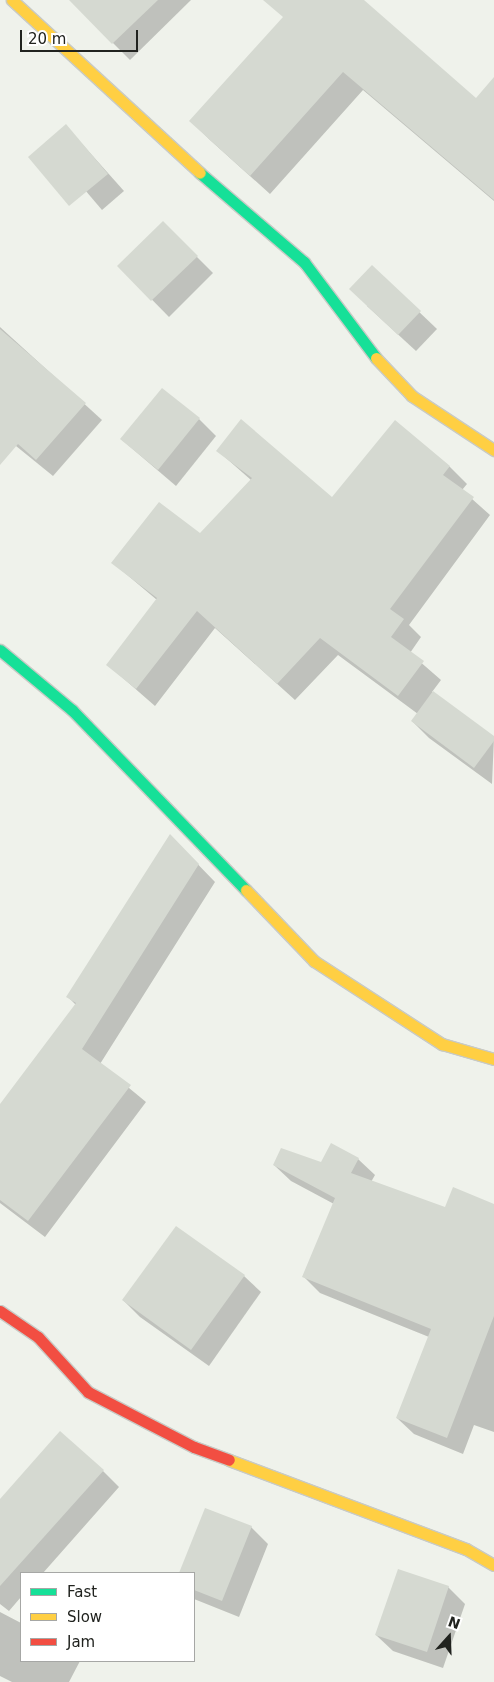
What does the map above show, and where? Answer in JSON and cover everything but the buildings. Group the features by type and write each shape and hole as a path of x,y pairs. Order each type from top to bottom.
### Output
{"street":[{"path":"12,0 182,157 304,262 363,345 412,396 494,450"},
{"path":"0,650 72,710 314,962 442,1044 494,1059"},
{"path":"0,1311 38,1337 88,1392 176,1438 274,1480 466,1550 494,1565"}],"traffic: fast":[{"path":"200,173 304,262 376,358"},
{"path":"0,650 72,710 246,890"}],"traffic: slow":[{"path":"12,0 200,173"},
{"path":"376,358 412,396 494,450"},
{"path":"246,890 314,961 442,1044 494,1059"},
{"path":"229,1460 466,1549 494,1565"}],"traffic: jam":[{"path":"0,1311 38,1337 88,1392 194,1447 229,1460"}]}
